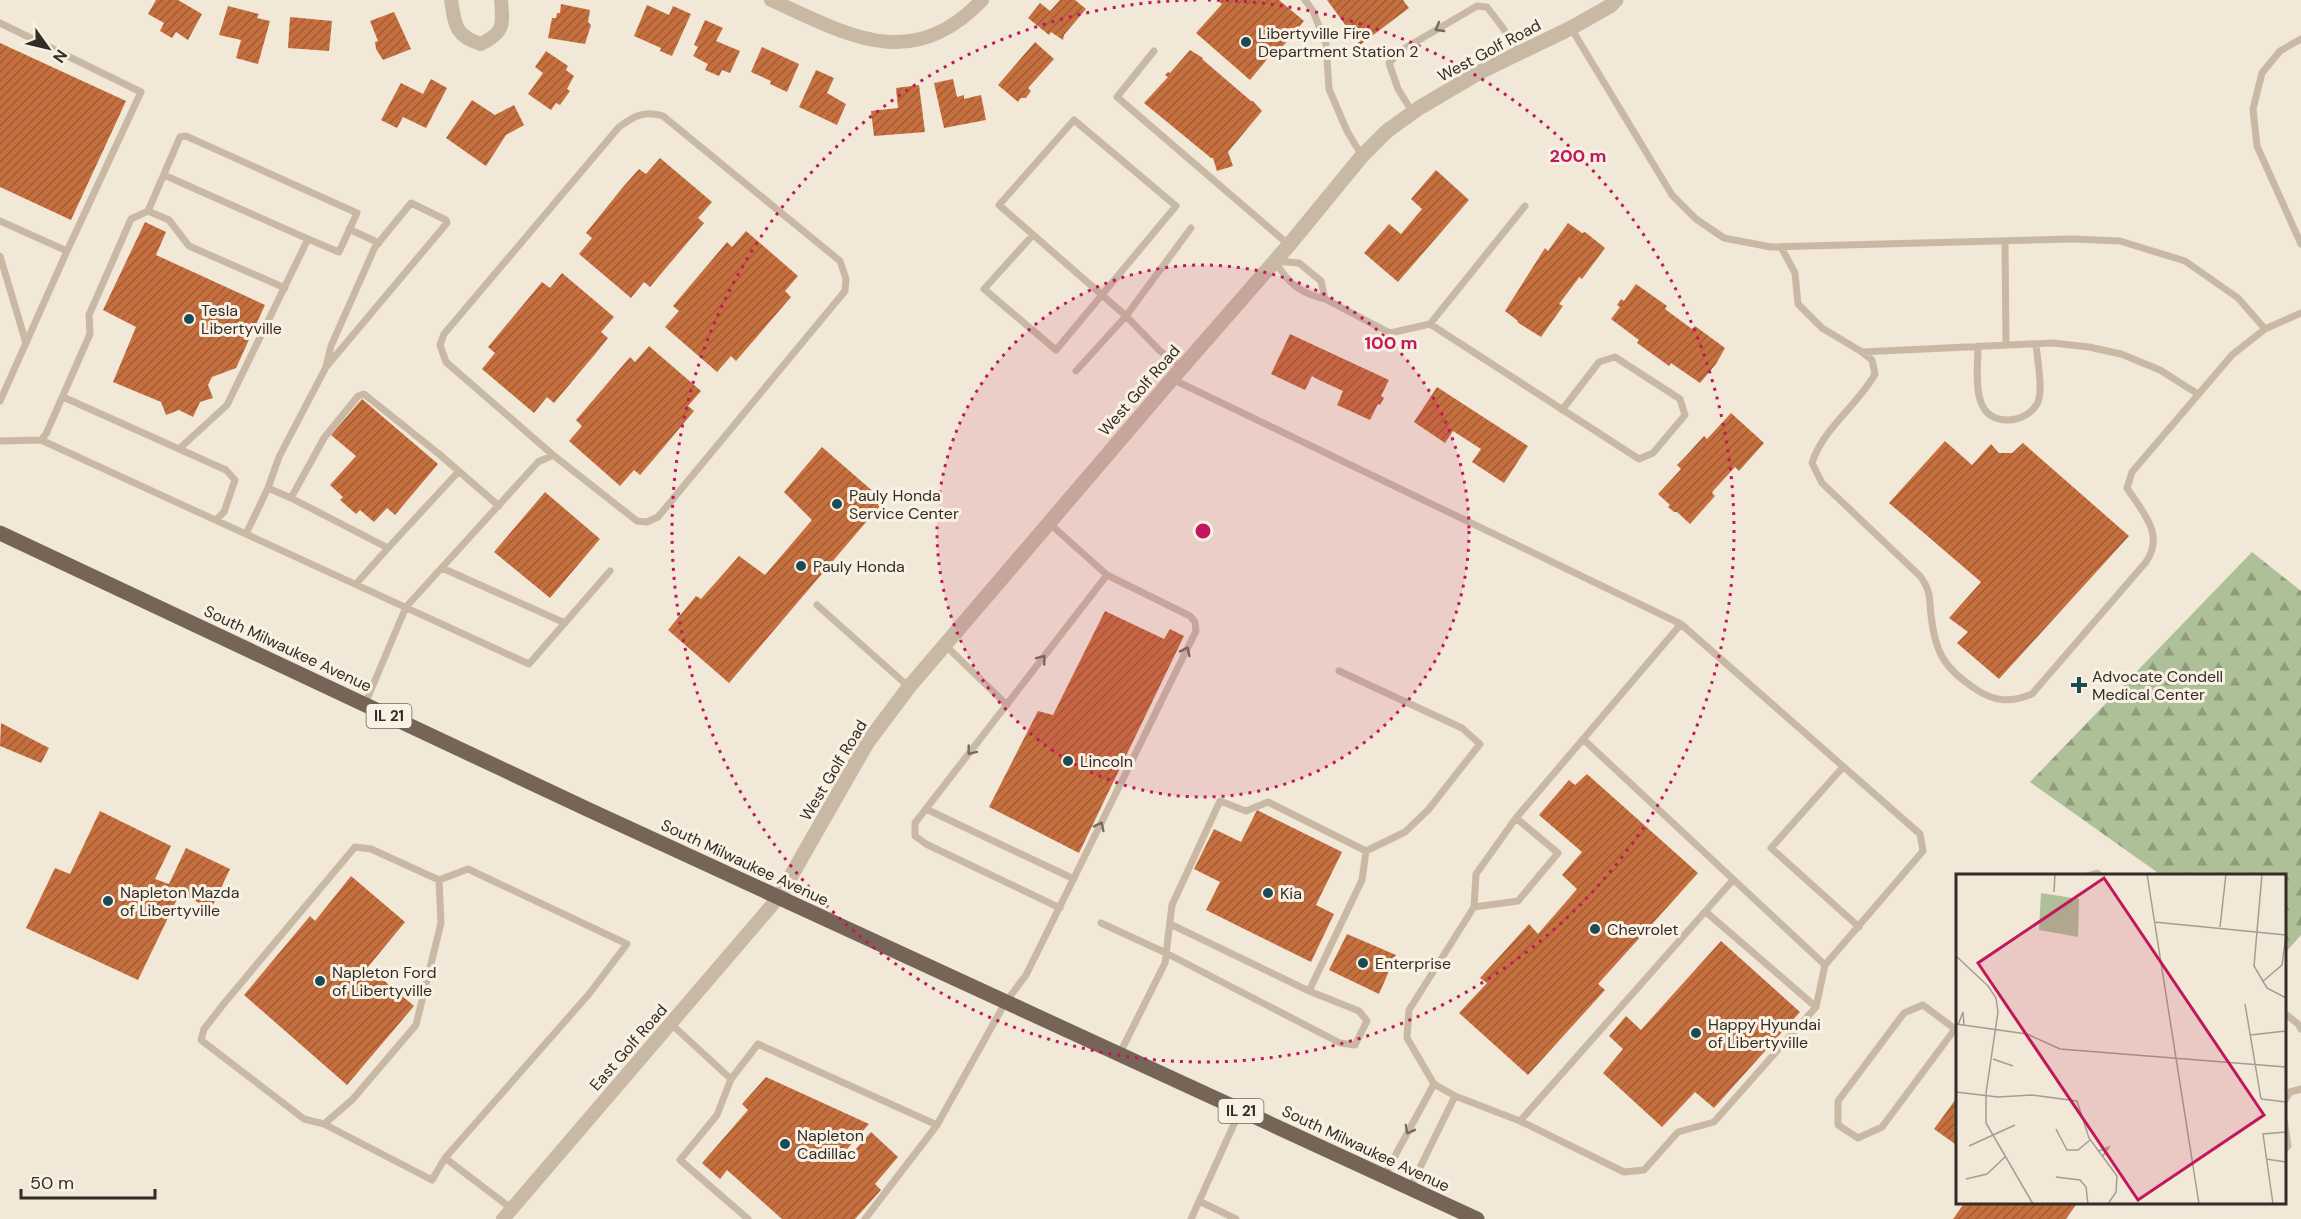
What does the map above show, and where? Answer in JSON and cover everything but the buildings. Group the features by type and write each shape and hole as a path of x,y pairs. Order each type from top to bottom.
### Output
{"main road":[{"name":"South Milwaukee Avenue","path":"0,533 1005,1003 1477,1219"}],"street":[{"path":"451,0 455,26 467,40 482,44 496,37 503,25 501,0"},
{"path":"771,0 848,35 880,42 909,42 935,34 956,24 982,0"},
{"name":"West Golf Road","path":"778,897 867,743 909,687 1177,373 1289,246 1362,156 1387,131 1413,113 1480,72 1571,28 1610,6 1616,0"},
{"name":"East Golf Road","path":"507,1214 778,897"}],"lane":[{"path":"1305,0 1313,11 1326,44 1329,89 1347,132 1362,156"},
{"path":"1413,113 1398,88 1389,63 1402,50 1477,6 1487,7 1519,54"},
{"path":"0,23 141,92 0,401"},
{"path":"1571,28 1672,195 1696,219 1724,238 1771,247 2073,239 2120,241 2185,261 2238,298 2265,328"},
{"path":"2301,39 2280,51 2262,73 2253,109 2257,146 2301,244"},
{"path":"1154,51 1117,97 1289,246"},
{"path":"645,113 663,116 840,261 846,279 845,291 658,517 647,522 637,521 553,455 446,362 440,345 444,334 619,127 632,117 645,113"},
{"path":"1033,235 984,289 1056,350 1102,295 1176,206 1074,120 999,205 1033,235 1102,295 1126,316 1160,351 1177,373 1681,624 1920,834 1923,851 1825,965 1816,1007 1714,1122 1678,1132 1644,1170 1624,1172 1520,1121 1455,1096 1434,1084 1407,1038 1409,1010 1474,907 1476,874 1516,818 1681,624"},
{"path":"41,441 90,334 89,315 131,219 148,211 180,137 186,136 357,213 339,252 164,175"},
{"path":"246,534 268,488 279,457 326,367 447,223 446,220 411,204 375,247 331,346 326,367"},
{"path":"1275,261 1287,280 1309,295 1325,299 1390,333 1430,324 1525,206"},
{"path":"148,211 169,220 189,246 285,288"},
{"path":"0,221 67,251"},
{"path":"1076,371 1126,316 1191,228"},
{"path":"350,229 379,243"},
{"path":"179,449 227,405 308,239"},
{"path":"2005,241 2006,345"},
{"path":"1781,247 1795,273 1798,304 1822,328 1872,360 1875,374 1866,391 1817,447 1812,462 1822,483 1920,576 1930,589 1931,617 1939,653 1953,674 1982,693 2000,701 2017,700 2032,694 2153,552 2154,535 2151,525 2127,488 2132,472 2235,351 2265,328 2301,313"},
{"path":"0,256 26,343"},
{"path":"1275,261 1299,263 1321,281 1325,299"},
{"path":"1430,324 1562,410 1639,459 1653,453 1685,416 1680,399 1615,357 1599,362 1562,410"},
{"path":"1862,352 2036,344 2089,346 2121,354 2160,370 2198,394"},
{"path":"1978,346 1977,396 1984,411 2000,420 2015,420 2026,416 2037,404 2040,392 2036,344"},
{"path":"291,498 324,438 358,396 364,394 499,506"},
{"path":"63,397 226,470 235,480 224,512 216,520"},
{"path":"0,441 41,441 529,663 610,571"},
{"path":"365,704 406,607 538,462 553,455"},
{"path":"356,584 459,471"},
{"path":"268,488 388,548"},
{"path":"865,1219 937,1125 1005,1003 1026,975 1196,631 1195,622 1190,616 1107,575 1048,523"},
{"path":"442,568 565,623"},
{"path":"1060,908 926,844 915,836 915,823 1107,575"},
{"path":"817,605 909,687"},
{"path":"945,645 1007,705"},
{"path":"1339,671 1462,728 1480,744 1428,810 1404,832 1366,851"},
{"path":"1583,739 1825,965"},
{"path":"1843,767 1771,848 1859,927"},
{"path":"1119,1055 1165,963 1172,905 1220,801 1246,811 1268,802 1366,851"},
{"path":"926,809 1074,879"},
{"path":"1474,907 1518,901 1558,853 1516,818"},
{"path":"355,847 371,849 439,880 468,869 627,944 589,994 445,1158 432,1180 324,1124 304,1119 201,1040 204,1029 355,847"},
{"path":"1310,991 1362,880 1366,851"},
{"path":"324,1124 352,1100 416,1025 441,923 439,880"},
{"path":"1520,1121 1733,880"},
{"path":"1706,912 1816,1007"},
{"path":"1101,923 1166,953 1340,1043 1355,1045 1367,1021 1359,1011 1310,991 1170,924"},
{"path":"1923,1005 1956,1027 1882,1127 1858,1138 1838,1125 1838,1101 1904,1013 1923,1005"},
{"path":"2286,1015 2301,1029"},
{"path":"670,1023 730,1079"},
{"path":"748,1219 680,1160 717,1115 730,1079 758,1044 937,1125"},
{"path":"1384,1177 1434,1084"},
{"path":"2286,1087 2290,1092"},
{"path":"2286,1099 2290,1092 2301,1089"},
{"path":"1410,1188 1455,1096"},
{"path":"1191,1219 1240,1111"},
{"path":"2286,1132 2288,1146 2286,1148"},
{"path":"445,1158 507,1214"},
{"path":"1199,1201 1236,1219"}],"green space":[{"path":"2252,552 2301,591 2301,935 2286,952 2286,874 2160,874 2030,782"}],"place":[{"name":"Libertyville Fire Department Station 2","path":"1246,42"},
{"name":"Tesla Libertyville","path":"189,319"},
{"name":"Pauly Honda Service Center","path":"837,504"},
{"name":"Pauly Honda","path":"801,566"},
{"name":"Advocate Condell Medical Center","path":"2079,685"},
{"name":"Lincoln","path":"1068,761"},
{"name":"Kia","path":"1268,893"},
{"name":"Napleton Mazda of Libertyville","path":"108,901"},
{"name":"Chevrolet","path":"1595,929"},
{"name":"Enterprise","path":"1363,963"},
{"name":"Napleton Ford of Libertyville","path":"320,981"},
{"name":"Happy Hyundai of Libertyville","path":"1696,1033"},
{"name":"Napleton Cadillac","path":"785,1144"}]}
